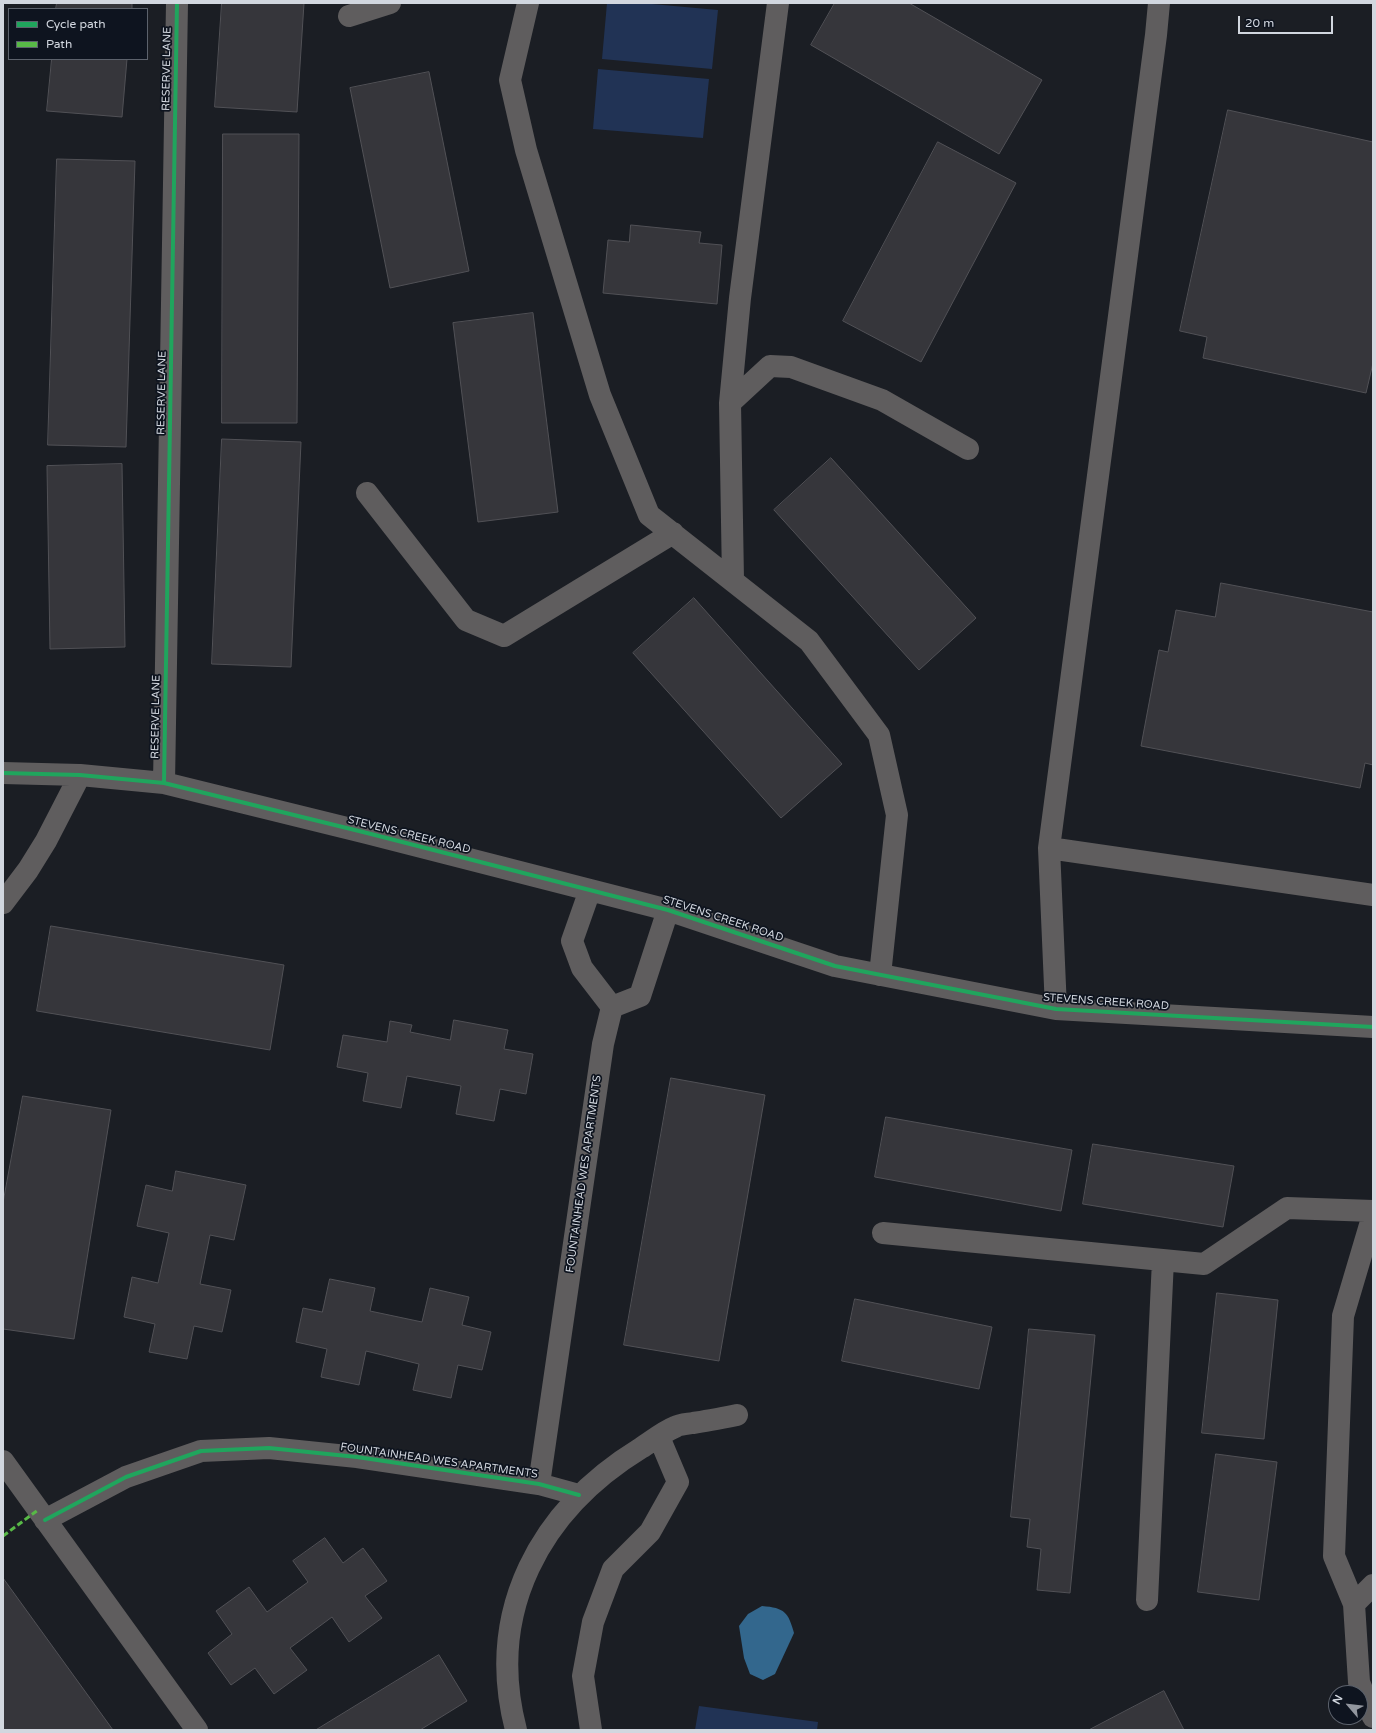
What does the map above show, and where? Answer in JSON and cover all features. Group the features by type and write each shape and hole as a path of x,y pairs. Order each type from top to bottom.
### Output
{"street":[{"name":"RESERVE LANE","path":"164,783 177,3"},
{"path":"349,16 390,3"},
{"path":"528,3 510,80 526,150 600,395 650,515 810,641 879,735 897,815 880,975"},
{"path":"733,580 730,403 740,298 778,3"},
{"path":"1056,1009 1049,848 1156,35 1158,3"},
{"path":"730,403 770,366 791,367 882,400 968,449"},
{"path":"367,493 466,620 504,636 673,533"},
{"name":"STEVENS CREEK ROAD","path":"3,773 80,775 164,783 668,910 835,966 1056,1009 1373,1027"},
{"path":"3,903 28,870 46,841 80,775"},
{"path":"1049,848 1373,895"},
{"path":"590,890 572,941 582,968 612,1007 640,996 668,910"},
{"name":"FOUNTAINHEAD WES APARTMENTS","path":"539,1484 603,1044 612,1007"},
{"path":"883,1233 1204,1264 1288,1208 1373,1212"},
{"path":"1373,1215 1343,1316 1339,1390 1334,1556 1354,1604 1359,1682 1373,1717"},
{"path":"1147,1600 1163,1260"},
{"path":"516,1730 510,1704 507,1650 514,1608 527,1570 541,1545 579,1495 621,1460 675,1426 737,1416"},
{"path":"591,1730 583,1676 593,1622 613,1569 650,1532 678,1482 659,1437"},
{"name":"FOUNTAINHEAD WES APARTMENTS","path":"46,1520 126,1477 201,1451 269,1448 357,1457 539,1484 579,1495"},
{"path":"3,1461 197,1730"},
{"path":"1354,1604 1373,1585"}],"shaded area":[{"path":"607,3 641,3 718,10 712,69 602,59"},
{"path":"598,69 709,79 703,138 593,129"},
{"path":"762,1606 776,1608 784,1612 790,1620 794,1633 775,1674 763,1680 750,1674 744,1658 739,1626 748,1614"},
{"path":"699,1706 818,1722 817,1730 695,1730"}],"building":[{"path":"57,3 132,3 132,8 56,8"},
{"path":"222,3 304,3 297,112 215,107"},
{"path":"835,3 909,3 1042,80 999,154 811,45"},
{"path":"52,60 127,60 122,117 47,111"},
{"path":"429,72 469,271 390,288 350,88"},
{"path":"1228,110 1373,142 1373,363 1366,393 1203,358 1207,337 1180,331"},
{"path":"223,134 299,134 297,423 222,423"},
{"path":"938,142 1016,183 921,362 843,321"},
{"path":"57,159 135,161 126,447 48,445"},
{"path":"631,225 701,232 699,243 722,245 717,304 603,293 608,240 629,242"},
{"path":"533,313 558,512 478,522 453,323"},
{"path":"222,439 301,442 291,667 212,664"},
{"path":"831,458 976,618 919,670 774,510"},
{"path":"122,464 125,647 50,649 47,466"},
{"path":"1221,583 1373,612 1373,765 1365,763 1360,788 1141,746 1159,650 1168,652 1176,610 1215,617"},
{"path":"694,598 842,764 781,818 633,653"},
{"path":"51,926 284,965 270,1050 37,1011"},
{"path":"454,1020 508,1030 504,1049 533,1054 526,1094 500,1089 494,1121 456,1114 461,1086 407,1076 401,1108 363,1101 368,1073 337,1067 343,1035 387,1042 390,1021 412,1025 410,1032 450,1040"},
{"path":"671,1078 765,1095 719,1361 624,1345"},
{"path":"23,1096 111,1110 74,1339 3,1329 3,1203"},
{"path":"886,1117 1072,1150 1061,1211 875,1177"},
{"path":"1093,1144 1234,1166 1223,1227 1083,1204"},
{"path":"176,1171 246,1185 234,1240 210,1235 200,1284 231,1290 222,1332 194,1326 187,1359 149,1352 155,1324 124,1317 132,1277 158,1283 169,1233 137,1226 146,1185 172,1191"},
{"path":"330,1279 375,1288 370,1311 422,1322 430,1288 469,1297 462,1325 491,1332 482,1370 458,1365 451,1398 413,1390 419,1364 366,1351 359,1385 321,1377 327,1349 296,1342 303,1308 322,1312"},
{"path":"1217,1293 1278,1300 1264,1439 1202,1433"},
{"path":"855,1299 992,1327 979,1389 842,1361"},
{"path":"1029,1329 1095,1335 1070,1593 1037,1590 1041,1549 1027,1547 1030,1519 1011,1517"},
{"path":"1216,1454 1277,1462 1259,1600 1198,1592"},
{"path":"325,1538 343,1563 363,1548 387,1581 365,1596 382,1618 349,1642 332,1617 290,1648 307,1670 274,1694 255,1668 231,1685 208,1653 232,1634 216,1611 249,1587 267,1612 308,1582 293,1561"},
{"path":"3,1578 113,1730 3,1730"},
{"path":"439,1655 467,1701 420,1730 316,1730"},
{"path":"1164,1691 1184,1730 1089,1730"}],"marked path":[{"path":"3,1536 38,1510"}],"cycle path":[{"path":"164,783 177,3"},
{"path":"3,773 80,775 164,783 668,910 835,966 1056,1009 1373,1027"},
{"path":"45,1520 126,1477 201,1451 269,1448 357,1457 539,1484 579,1495"}]}
